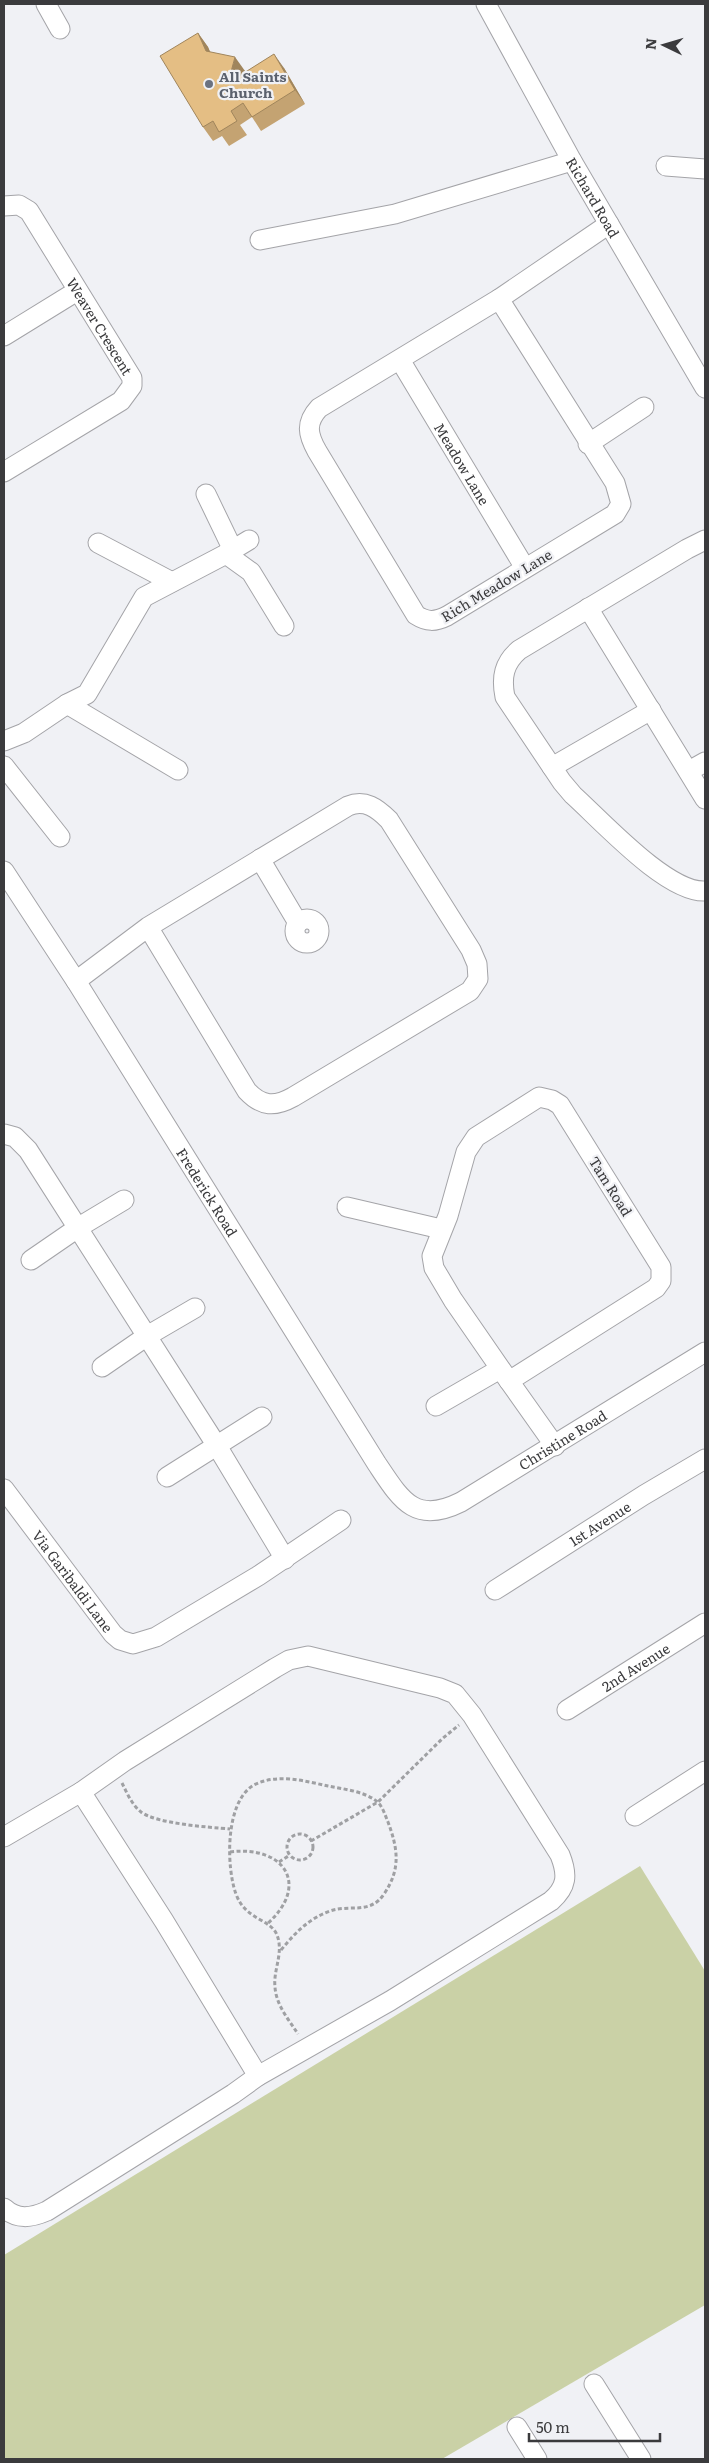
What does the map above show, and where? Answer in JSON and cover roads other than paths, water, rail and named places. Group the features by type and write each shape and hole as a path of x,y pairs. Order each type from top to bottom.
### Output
{"street":[{"path":"46,4 60,29"},
{"name":"Richard Road","path":"486,4 572,161 705,388"},
{"path":"260,240 395,214 572,161"},
{"path":"666,166 705,168"},
{"name":"Weaver Crescent","path":"4,206 19,205 29,211 77,291 130,371 132,378 132,386 121,401 4,472"},
{"name":"Rich Meadow Lane","path":"499,299 617,488 621,500 618,511 447,616 438,620 423,619 416,615 317,451 309,433 310,422 319,408 499,299 609,224"},
{"path":"4,336 77,291"},
{"name":"Meadow Lane","path":"400,360 525,568"},
{"path":"588,444 644,407"},
{"path":"206,494 230,552 251,572 284,626"},
{"path":"4,741 24,733 67,704 86,694 144,597 249,540"},
{"path":"705,540 519,650 509,658 504,671 503,685 505,697 573,795 654,868 679,886 705,890"},
{"path":"98,543 172,582"},
{"path":"588,608 651,710 697,766 705,799"},
{"path":"67,704 178,770"},
{"path":"552,767 651,710"},
{"path":"4,766 60,837"},
{"path":"76,981 148,926 348,806 362,803 372,805 389,820 471,950 479,972 475,985 470,991 274,1106 254,1099 247,1091 148,926"},
{"path":"260,859 298,923"},
{"name":"Frederick Road","path":"4,871 76,981 378,1464 400,1497 417,1509"},
{"name":"Tam Road","path":"436,1406 504,1375 656,1288 661,1280 661,1267 560,1105 543,1097 476,1137 466,1152 448,1216 441,1229 432,1256 434,1268 504,1375 555,1446"},
{"path":"4,1134 15,1137 28,1150 79,1227 217,1446 285,1559"},
{"path":"32,1260 79,1227 124,1200"},
{"path":"347,1207 441,1229"},
{"path":"102,1367 147,1336 195,1308"},
{"name":"Christine Road","path":"417,1509 428,1512 447,1509 703,1357"},
{"path":"167,1477 262,1417"},
{"name":"1st Avenue","path":"495,1590 644,1494 705,1459"},
{"name":"Via Garibaldi Lane","path":"4,1489 113,1634 125,1643 141,1643 156,1637 285,1559 341,1520"},
{"name":"2nd Avenue","path":"567,1710 705,1623"},
{"path":"4,1837 81,1792 114,1768 275,1668 300,1656 318,1658 449,1691 462,1700 560,1855 565,1867 564,1886 551,1901 390,2001 258,2076 233,2094 47,2210 27,2217 13,2215 4,2208"},
{"path":"635,1816 705,1771"},
{"path":"81,1792 164,1921 258,2076"},
{"path":"594,2384 641,2459"},
{"path":"517,2427 537,2459"}],"place":[{"name":"All Saints Church","path":"209,84"}]}
